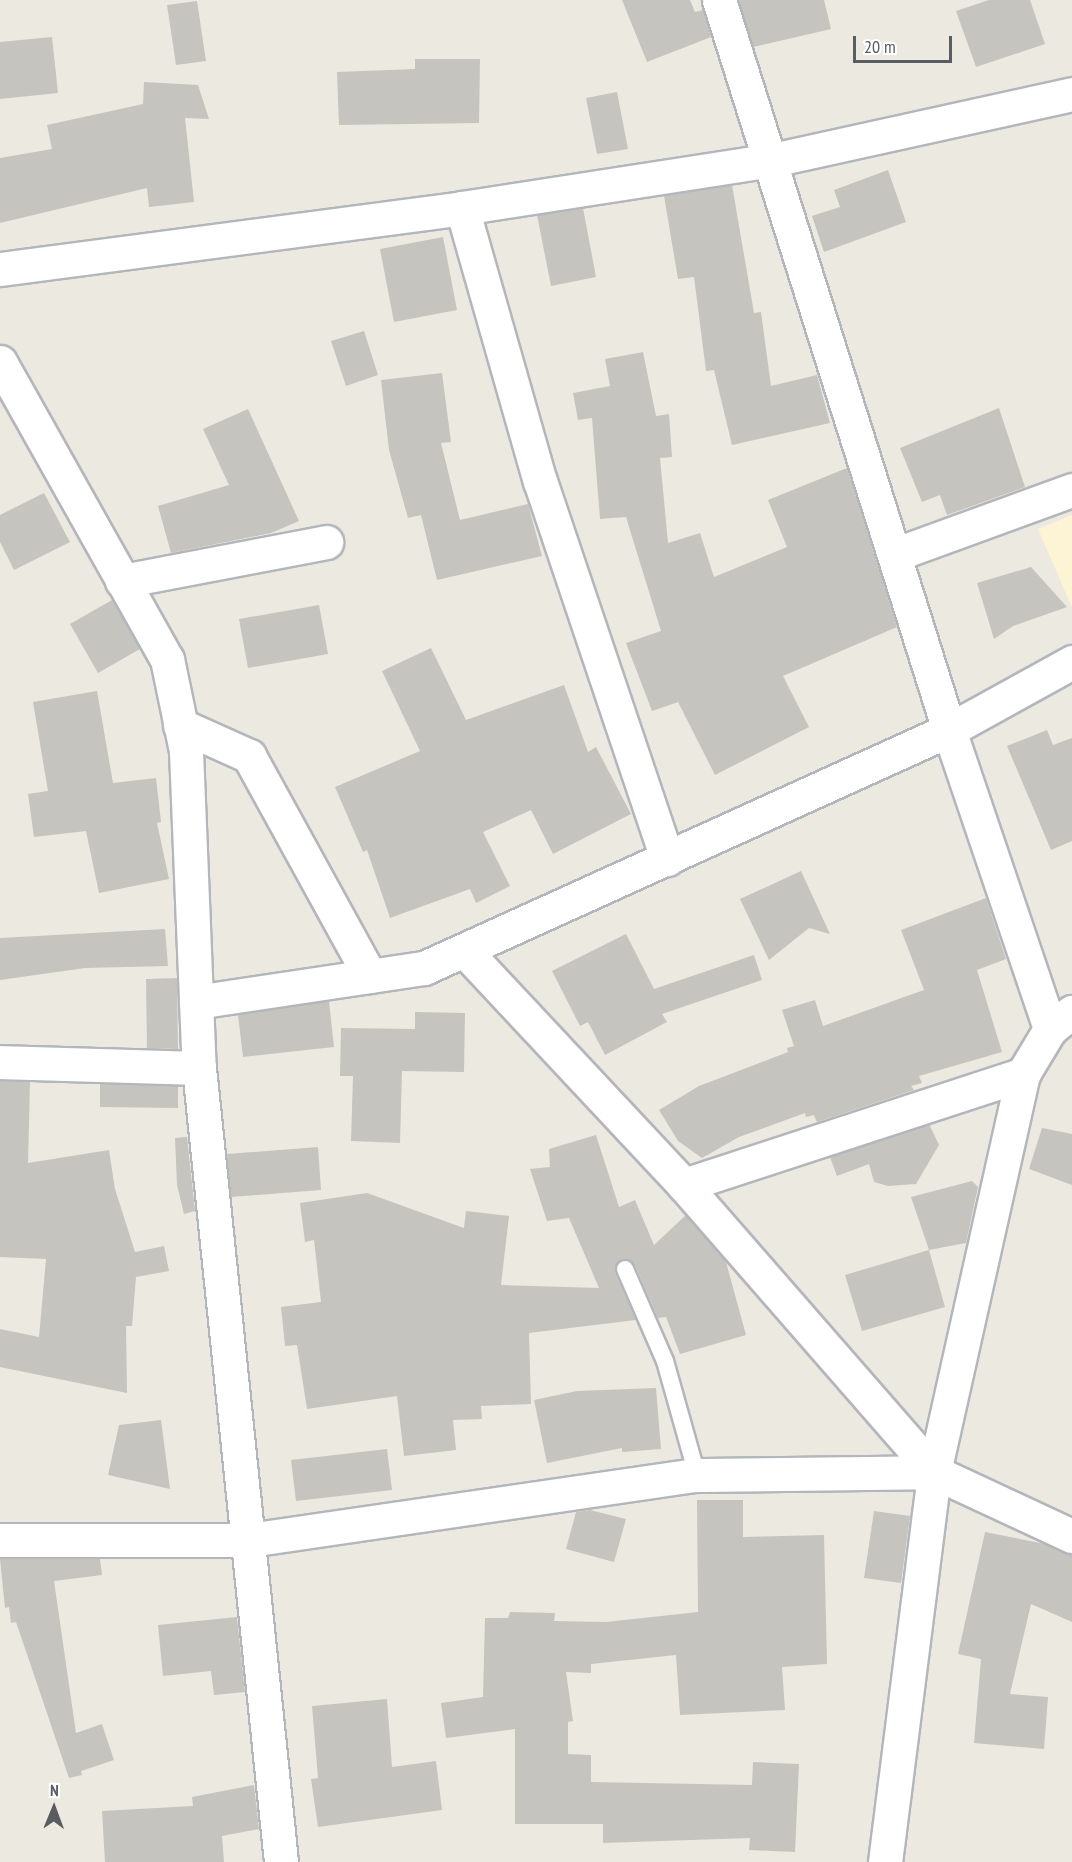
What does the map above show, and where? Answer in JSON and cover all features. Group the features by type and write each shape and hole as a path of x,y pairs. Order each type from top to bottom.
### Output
{"street":[{"path":"718,0 772,160 949,730 1061,1021 1023,1074 934,1472 885,1862"},
{"path":"0,269 462,208 772,160 1072,94"},
{"path":"462,208 540,481 668,859"},
{"path":"0,362 167,659 186,751 199,1068 281,1862"},
{"path":"896,554 1072,490"},
{"path":"122,581 326,542"},
{"path":"196,1002 424,968 949,730 1072,662"},
{"path":"180,725 249,756 370,976"},
{"path":"465,951 684,1185 934,1472 1072,1536"},
{"path":"0,1062 199,1068"},
{"path":"684,1185 1023,1074"},
{"path":"0,1540 249,1540 697,1474 934,1472"}],"lane":[{"path":"625,1269 665,1361 697,1474"}],"shaded area":[{"path":"1072,515 1072,607 1038,529"}],"building":[{"path":"622,0 690,0 695,12 703,10 711,37 647,62"},
{"path":"739,0 824,0 831,29 753,47"},
{"path":"989,0 1030,0 1045,44 976,67 956,11"},
{"path":"197,1 206,61 176,65 167,5"},
{"path":"52,37 58,93 0,99 0,42"},
{"path":"415,59 480,59 479,123 339,125 337,72 415,69"},
{"path":"144,82 198,85 209,119 185,118 194,202 149,207 147,188 0,223 0,158 52,149 47,125 143,104"},
{"path":"617,92 628,149 597,154 586,98"},
{"path":"888,170 906,222 824,252 812,216 840,207 834,190"},
{"path":"732,185 754,313 761,312 771,386 817,375 830,423 732,445 714,370 706,371 694,277 678,279 664,196"},
{"path":"583,208 596,277 551,286 537,215"},
{"path":"443,237 457,310 394,322 380,249"},
{"path":"364,331 378,375 346,386 331,341"},
{"path":"643,352 656,416 669,414 672,457 660,458 668,543 700,533 714,577 787,547 768,500 847,468 897,627 783,676 809,727 715,775 678,702 652,711 626,643 661,631 626,517 600,519 592,418 578,420 573,393 610,386 605,359"},
{"path":"442,373 451,442 441,443 460,520 528,504 542,556 437,580 421,515 408,518 389,450 381,380"},
{"path":"999,408 1025,487 947,515 940,495 922,502 900,448"},
{"path":"248,409 299,521 271,533 171,553 158,506 229,485 203,429"},
{"path":"44,493 70,542 14,570 0,542 0,515"},
{"path":"1031,567 1067,607 1013,626 994,639 977,583"},
{"path":"112,600 140,649 98,673 70,624"},
{"path":"319,605 328,654 248,668 239,619"},
{"path":"431,648 466,720 564,685 588,752 596,747 631,814 553,854 531,810 483,832 510,886 476,903 470,889 390,918 367,850 363,852 335,787 420,751 382,671"},
{"path":"97,691 113,783 156,778 161,822 157,823 169,879 99,893 86,831 34,837 28,794 48,791 33,702"},
{"path":"1047,730 1053,745 1072,738 1072,841 1051,850 1007,746"},
{"path":"801,871 830,934 809,928 769,960 740,899"},
{"path":"986,898 1006,959 977,970 1002,1052 919,1076 922,1083 911,1086 914,1090 817,1122 814,1115 806,1117 805,1113 739,1137 702,1158 678,1141 659,1110 699,1086 788,1052 787,1048 794,1046 782,1010 815,1000 823,1026 924,990 901,930"},
{"path":"165,929 168,966 85,968 0,980 0,938"},
{"path":"626,934 654,989 754,955 762,980 662,1014 667,1022 605,1055 588,1022 580,1026 552,971"},
{"path":"177,978 178,1049 147,1048 146,979"},
{"path":"329,1001 334,1047 243,1057 238,1015"},
{"path":"415,1012 465,1013 464,1072 402,1071 400,1143 351,1141 353,1076 340,1076 341,1028 415,1029"},
{"path":"0,1081 30,1082 28,1163 109,1150 115,1189 135,1252 164,1246 169,1271 136,1277 132,1326 126,1326 127,1393 0,1367 0,1329 39,1337 46,1259 0,1257"},
{"path":"100,1084 178,1086 178,1108 100,1107"},
{"path":"929,1124 939,1145 916,1184 888,1186 874,1182 869,1164 837,1176 830,1157"},
{"path":"1042,1128 1072,1134 1072,1185 1029,1169"},
{"path":"596,1135 619,1207 635,1200 654,1245 686,1215 726,1262 746,1335 680,1354 666,1317 658,1318 635,1265 621,1259 615,1273 636,1320 529,1333 531,1404 481,1406 482,1419 453,1420 456,1450 404,1456 397,1396 307,1409 297,1345 285,1346 281,1307 321,1302 314,1240 305,1242 300,1203 367,1193 464,1228 466,1211 509,1216 501,1285 599,1288 569,1218 547,1221 530,1169 550,1167 549,1149"},
{"path":"187,1137 195,1211 184,1214 177,1185 175,1138"},
{"path":"318,1147 321,1190 231,1197 227,1154"},
{"path":"972,1181 978,1187 966,1243 929,1250 911,1197"},
{"path":"929,1250 945,1307 862,1331 845,1275"},
{"path":"656,1388 661,1449 622,1452 622,1448 547,1463 534,1400 577,1391"},
{"path":"161,1420 170,1489 108,1475 119,1425"},
{"path":"387,1449 392,1490 296,1501 291,1460"},
{"path":"697,1500 743,1500 743,1537 824,1535 827,1664 782,1667 785,1710 680,1715 676,1655 591,1664 591,1673 566,1672 573,1721 568,1722 568,1754 591,1755 591,1782 752,1785 753,1762 799,1764 795,1852 749,1850 750,1838 603,1843 603,1824 515,1824 515,1729 446,1738 441,1703 483,1697 485,1618 508,1618 510,1612 555,1613 554,1621 606,1622 698,1612"},
{"path":"590,1510 626,1519 614,1562 566,1549 576,1512"},
{"path":"874,1511 910,1516 901,1583 864,1578"},
{"path":"985,1532 1045,1544 1072,1554 1072,1622 1031,1604 1010,1694 1048,1697 1044,1749 974,1743 981,1659 958,1654"},
{"path":"0,1559 100,1559 102,1575 54,1581 76,1733 102,1724 114,1760 81,1771 82,1775 69,1778 16,1622 11,1623 9,1607 5,1608"},
{"path":"237,1617 245,1692 214,1695 211,1671 163,1676 158,1625"},
{"path":"387,1699 392,1767 436,1761 442,1810 318,1827 311,1779 318,1778 312,1706"},
{"path":"254,1785 259,1829 222,1836 224,1862 105,1862 102,1811 193,1806 192,1797"}]}
